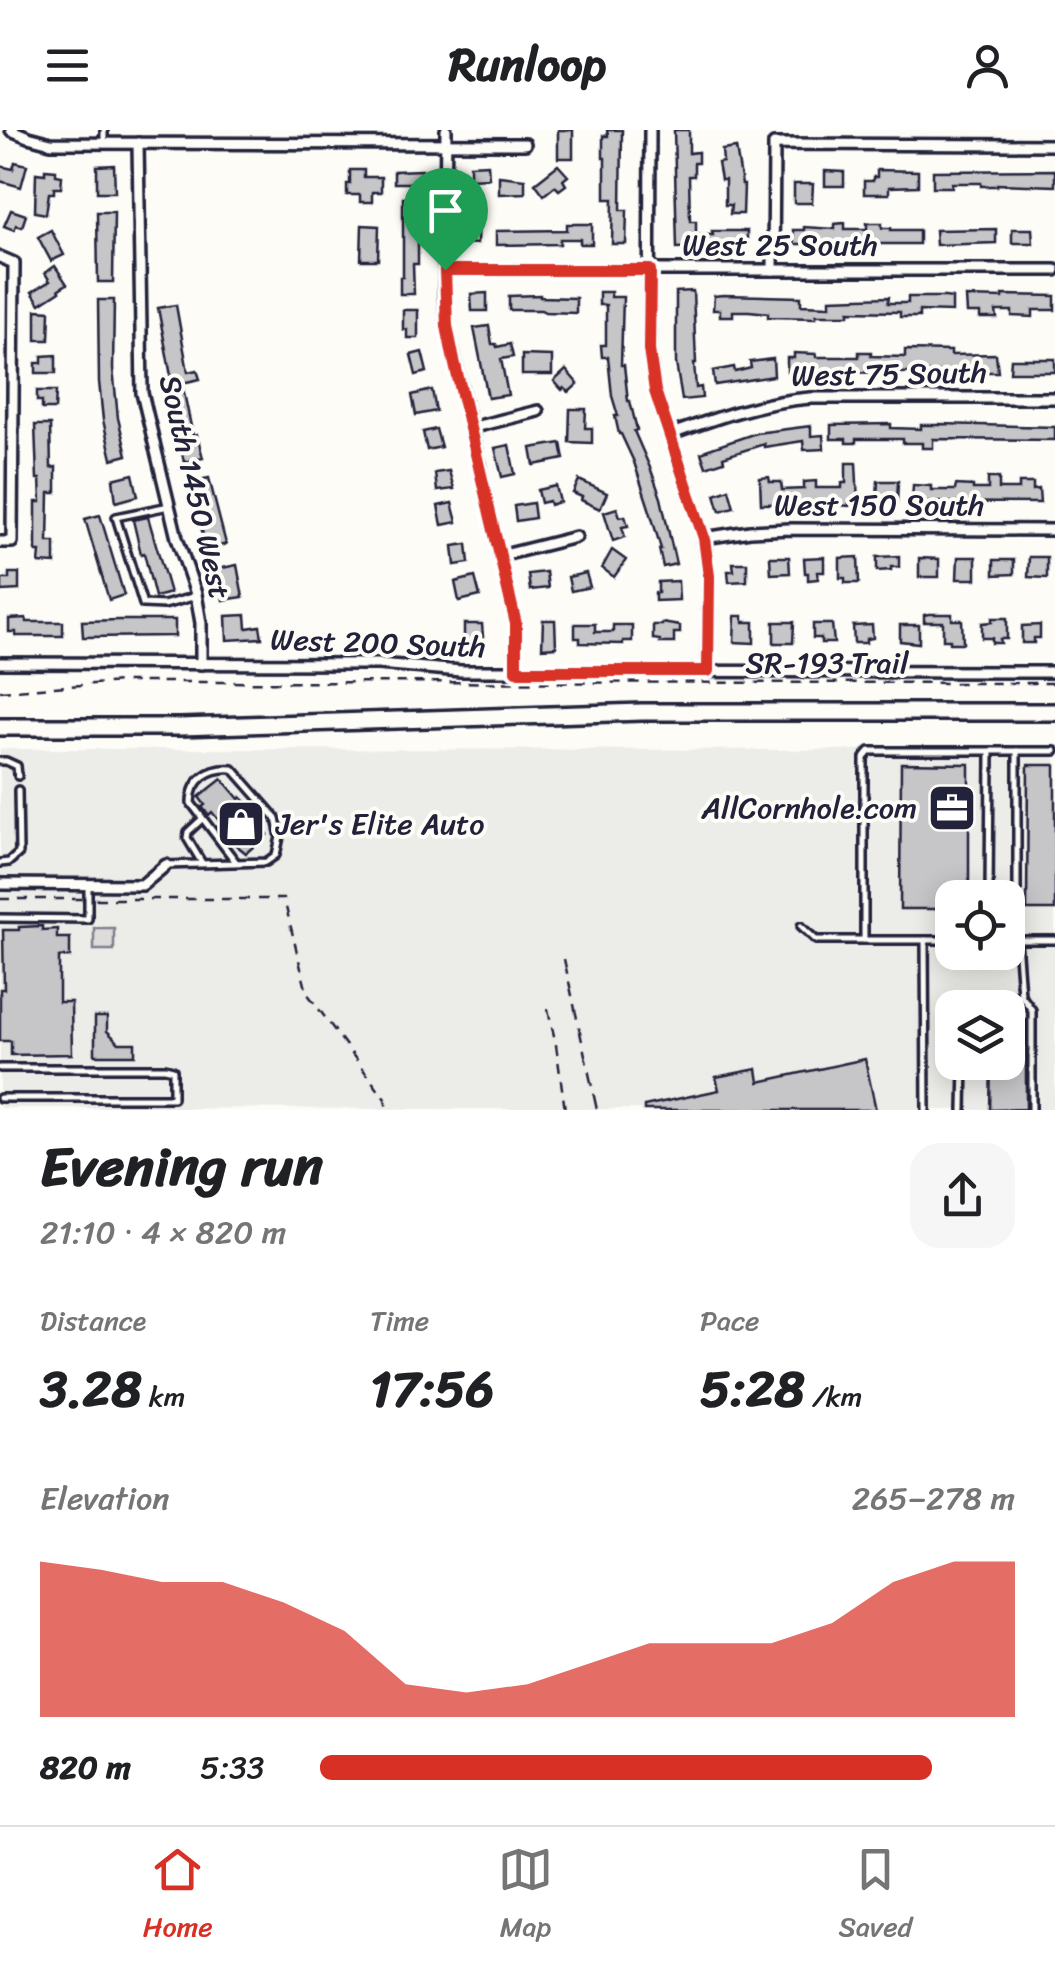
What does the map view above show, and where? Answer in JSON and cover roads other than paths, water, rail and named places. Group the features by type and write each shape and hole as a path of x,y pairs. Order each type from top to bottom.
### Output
{"main road":[{"path":"0,726 200,726 642,712 1055,712"}],"street":[{"path":"12,130 52,142 525,144"},
{"path":"310,130 313,144"},
{"path":"446,130 447,326 516,624 516,671"},
{"path":"650,130 649,350 655,391 704,538 709,576 708,671"},
{"name":"South 1450 West","path":"138,143 142,393 177,538 196,596 201,623 201,664"},
{"path":"773,270 774,144 1055,145"},
{"path":"0,257 14,263 12,542 0,542"},
{"name":"West 25 South","path":"445,270 1055,270"},
{"name":"West 75 South","path":"669,435 774,401 1055,398"},
{"path":"470,428 538,411"},
{"name":"West 150 South","path":"704,538 789,529 1055,530"},
{"path":"500,556 576,538"},
{"name":"West 200 South","path":"0,663 378,664 461,671 1055,672"},
{"path":"0,884 142,885 166,865"}],"lane":[{"path":"104,130 104,143"},
{"path":"169,506 116,517 143,604 164,606 196,596"},
{"path":"989,880 990,751"},
{"path":"1017,751 1017,880"},
{"path":"864,940 864,758 870,752 1055,751"},
{"path":"2,763 16,766 18,776"},
{"path":"166,865 266,862 276,855 280,837 276,818 233,769 219,768 207,772 191,795 191,804 236,862"},
{"path":"0,863 9,862 19,853 18,790"},
{"path":"202,819 186,838 202,862"},
{"path":"0,918 88,918 88,885"},
{"path":"801,926 816,940 935,940"},
{"path":"926,940 926,1110"},
{"path":"1025,940 1055,940"},
{"path":"1025,1000 1032,1010 1032,1110"},
{"path":"0,1068 164,1068 172,1070 174,1077 173,1098 0,1098"},
{"path":"963,1110 964,1080"}],"railway":[{"path":"564,959 597,1110"}],"place":[{"name":"AllCornhole.com","path":"952,808"},
{"name":"Jer's Elite Auto","path":"241,824"}]}
